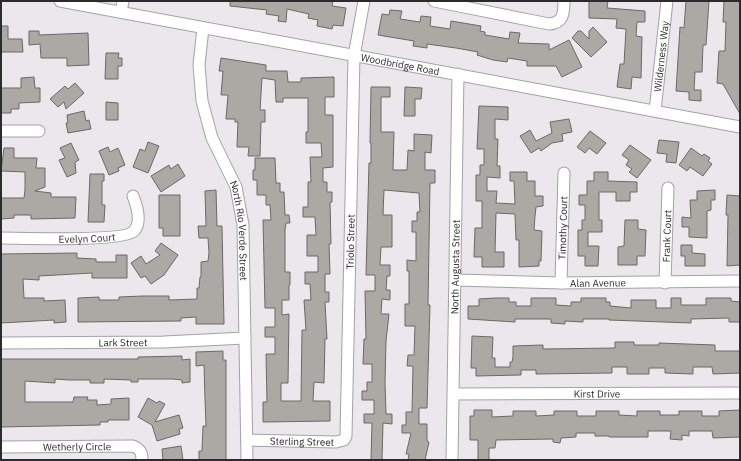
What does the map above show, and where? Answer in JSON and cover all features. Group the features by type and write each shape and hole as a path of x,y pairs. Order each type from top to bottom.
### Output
{"street":[{"name":"Woodbridge Road","path":"60,1 122,6 203,28 740,127"},
{"name":"Triolo Street","path":"347,428 354,56 364,1"},
{"path":"434,1 467,4 549,24 554,24 561,20 564,1"},
{"name":"Wilderness Way","path":"655,111 667,1"},
{"name":"North Rio Verde Street","path":"203,28 199,65 202,101 212,138 236,187 242,216 247,460"},
{"name":"North Augusta Street","path":"452,460 456,280 458,74"},
{"path":"1,131 39,131"},
{"name":"Timothy Court","path":"560,283 564,173"},
{"name":"Frank Court","path":"665,283 668,188"},
{"name":"Evelyn Court","path":"1,238 97,238 127,235 133,233 137,226 138,214 133,196"},
{"name":"Alan Avenue","path":"456,280 560,283 740,281"},
{"name":"Lark Street","path":"1,344 164,342 245,338"},
{"name":"Kirst Drive","path":"454,394 740,393"},
{"name":"Sterling Street","path":"247,440 336,442 344,440 347,428"},
{"name":"Wetherly Circle","path":"1,447 133,446 139,448 142,454 142,460"}],"building":[{"path":"230,1 333,1 332,6 346,8 343,26 333,25 332,29 317,26 318,20 308,18 309,14 287,9 286,22 278,21 279,16 266,14 267,10 230,6"},
{"path":"589,1 608,1 607,8 645,11 645,22 637,22 636,36 642,37 641,78 632,77 631,89 617,87 620,64 624,64 626,29 616,28 617,19 589,18"},
{"path":"686,1 709,1 706,45 703,45 702,72 695,72 694,90 701,90 701,101 689,100 689,92 676,91 680,27 684,28"},
{"path":"724,1 740,1 740,114 723,84 717,83 719,51 725,51 726,22 723,22"},
{"path":"390,10 402,11 400,19 420,22 421,16 431,17 430,26 450,29 451,21 481,26 480,31 485,32 485,35 509,39 510,32 520,33 518,43 549,44 549,50 569,40 582,67 562,77 556,66 527,66 527,61 508,58 507,62 493,60 477,55 478,52 456,48 427,44 427,48 413,46 414,41 378,35 382,14 389,15"},
{"path":"1,26 8,26 8,39 22,39 23,52 1,52"},
{"path":"593,27 607,42 591,57 572,38 578,31 581,31 589,39 589,31"},
{"path":"29,31 39,31 39,35 88,33 89,65 67,66 67,58 41,58 40,44 29,45"},
{"path":"106,53 119,53 118,58 122,58 122,66 118,66 118,79 105,79"},
{"path":"221,58 266,65 266,71 287,71 288,82 301,82 301,78 334,77 334,97 325,97 325,115 333,115 333,167 323,168 323,182 327,182 327,192 332,192 332,202 330,202 330,274 325,274 325,292 329,292 329,302 325,302 327,339 325,339 324,383 314,382 313,401 330,401 330,421 263,422 263,402 267,402 266,354 275,354 275,337 265,337 265,327 275,327 275,308 265,308 263,220 271,220 270,205 266,205 266,195 257,195 257,180 253,180 253,170 255,170 255,158 275,158 276,183 280,183 280,192 284,192 285,215 289,215 290,223 286,223 285,230 285,272 290,272 289,300 282,300 282,315 289,314 288,383 281,383 281,401 301,401 302,330 306,330 304,300 311,300 310,284 305,284 305,272 318,272 318,256 307,256 307,235 316,235 315,217 303,217 303,207 308,207 308,182 311,182 310,157 322,157 321,143 306,143 306,132 308,132 308,98 283,98 283,102 276,102 275,80 262,78 260,110 265,110 265,122 261,122 260,156 248,156 249,147 237,147 238,122 235,122 235,119 226,119 228,95 221,95 223,71 219,71"},
{"path":"34,77 35,88 40,88 40,102 19,103 19,109 11,109 11,113 1,113 1,88 21,88 21,78"},
{"path":"75,83 84,93 66,109 64,102 58,107 50,99 65,86 68,89"},
{"path":"371,87 390,87 390,97 381,97 381,132 394,132 393,170 407,170 408,150 414,151 414,134 432,135 431,153 425,152 425,170 435,170 435,183 430,183 428,305 430,305 427,408 419,408 419,424 427,424 427,441 429,442 425,460 408,460 409,454 406,454 411,433 402,433 402,425 406,425 406,412 412,412 413,366 407,366 408,355 414,355 415,326 405,326 405,304 409,304 409,271 407,271 407,260 416,261 416,232 412,232 412,221 417,221 417,212 420,212 419,193 384,190 383,215 392,215 392,247 381,247 380,265 390,265 390,276 387,276 386,290 390,290 390,300 382,299 381,314 389,314 386,341 385,382 386,414 392,414 392,424 383,423 382,460 371,460 372,423 364,423 364,414 374,414 374,400 362,400 362,391 367,391 367,382 372,382 372,364 363,364 364,339 366,339 365,291 375,291 375,275 366,275 369,163 371,163"},
{"path":"405,87 422,88 421,99 415,99 415,116 404,116"},
{"path":"106,102 118,103 118,120 106,120"},
{"path":"479,106 508,107 508,120 495,119 495,139 498,139 497,166 500,166 500,178 487,177 487,191 497,191 496,203 515,204 514,181 510,181 510,172 527,172 527,181 535,181 535,196 543,196 543,206 536,207 534,230 542,231 541,261 539,261 539,266 519,267 519,240 516,240 515,214 496,213 495,252 504,252 504,267 482,267 482,257 474,257 475,228 482,228 482,201 476,201 476,175 480,175 480,165 484,165 484,149 477,149"},
{"path":"84,111 86,121 89,120 91,129 68,133 66,123 68,123 67,115"},
{"path":"569,119 572,132 562,134 563,141 552,143 541,151 539,148 531,153 520,136 530,130 536,141 552,133 550,122"},
{"path":"590,131 606,143 597,154 589,148 585,153 577,147"},
{"path":"659,140 679,142 676,163 666,162 667,154 657,153"},
{"path":"148,142 159,146 148,173 133,167 140,149 145,151"},
{"path":"71,143 79,160 75,162 76,173 67,177 59,160 65,158 60,148"},
{"path":"630,145 651,160 637,178 629,172 632,169 626,165 629,160 622,155"},
{"path":"108,147 110,152 118,148 125,165 118,168 119,171 109,175 99,151"},
{"path":"4,148 14,148 14,158 37,158 36,168 45,168 45,187 35,191 51,193 51,197 76,197 75,218 31,219 31,215 14,215 14,218 1,219 1,198 24,198 25,190 25,172 1,171"},
{"path":"691,148 702,156 704,154 710,158 708,161 712,164 703,176 690,167 687,171 679,165"},
{"path":"178,164 185,176 161,192 151,176 169,165 171,169"},
{"path":"594,172 608,172 608,181 637,182 637,192 630,192 630,201 616,201 616,192 599,192 599,220 602,220 602,232 588,232 588,246 599,246 598,266 585,266 585,256 578,256 578,230 582,230 582,220 585,220 585,205 579,205 579,195 587,195 587,181 594,181"},
{"path":"90,174 104,174 104,181 102,181 102,205 105,205 104,222 88,222"},
{"path":"216,190 217,226 222,226 224,324 196,324 196,317 181,318 181,321 78,322 78,298 99,297 99,300 119,300 119,297 169,296 169,300 197,299 197,288 199,288 201,277 201,262 208,261 209,253 208,238 199,238 198,226 206,226 205,191"},
{"path":"715,190 715,200 711,200 711,210 707,211 707,238 689,237 689,227 682,227 682,217 691,218 690,200 697,200 697,191"},
{"path":"159,195 180,195 180,236 163,236 163,228 159,228"},
{"path":"727,195 740,196 740,265 727,266"},
{"path":"625,220 638,220 638,229 646,230 645,256 637,256 637,265 618,265 618,247 624,246"},
{"path":"161,243 178,255 164,275 151,284 145,276 141,278 131,263 141,256 146,264 160,255 155,251"},
{"path":"681,245 692,245 692,253 705,254 705,266 685,266 685,256 681,256"},
{"path":"77,253 77,258 96,259 96,262 116,262 116,255 127,255 127,278 92,278 92,273 39,276 39,280 23,279 24,298 44,298 44,301 65,300 66,322 54,323 54,320 1,323 1,254"},
{"path":"509,298 509,302 516,302 516,306 531,306 531,298 556,298 556,305 571,306 571,302 581,302 581,298 606,298 606,302 610,302 610,306 631,308 631,300 656,300 656,308 671,308 671,298 681,298 681,305 706,305 706,298 731,298 731,301 740,302 740,322 729,322 729,318 691,319 691,323 583,319 583,322 565,321 565,324 551,323 551,319 515,319 515,322 468,319 468,306 479,306 479,299"},
{"path":"472,336 493,337 492,358 495,358 495,367 510,367 510,362 512,362 513,357 513,346 543,345 543,349 615,348 615,342 634,342 634,345 659,345 659,343 715,345 715,351 740,351 740,373 713,374 712,367 693,367 693,374 665,373 665,368 649,368 649,374 627,374 627,367 612,367 612,373 536,374 536,370 521,370 521,375 476,376 476,368 471,368"},
{"path":"223,351 223,360 226,360 226,460 199,460 199,451 202,451 203,426 206,426 204,365 196,366 196,352"},
{"path":"182,356 182,360 190,359 190,382 182,383 182,380 172,379 138,379 138,382 131,382 131,380 104,379 104,383 90,383 90,380 55,379 55,383 25,381 25,402 73,402 74,397 88,397 87,400 97,400 97,405 111,404 111,399 129,398 129,420 108,420 108,422 100,422 100,425 1,427 1,359 138,359 138,357"},
{"path":"148,398 157,403 159,401 165,404 155,422 179,415 183,428 179,429 180,434 157,441 152,425 138,417"},
{"path":"474,410 492,410 492,417 513,416 513,411 536,411 536,416 554,415 554,411 577,411 577,416 596,416 596,411 619,411 619,415 637,416 637,411 660,411 660,415 679,415 679,411 702,411 702,416 719,416 719,411 740,410 740,437 713,438 712,431 689,431 689,436 682,435 682,440 670,439 671,431 648,431 648,437 609,437 595,436 595,433 576,433 576,437 561,438 560,443 553,442 553,439 496,440 495,448 489,448 489,460 478,460 478,440 470,440 470,416 474,416"},
{"path":"181,446 183,460 163,460 162,449"}]}
